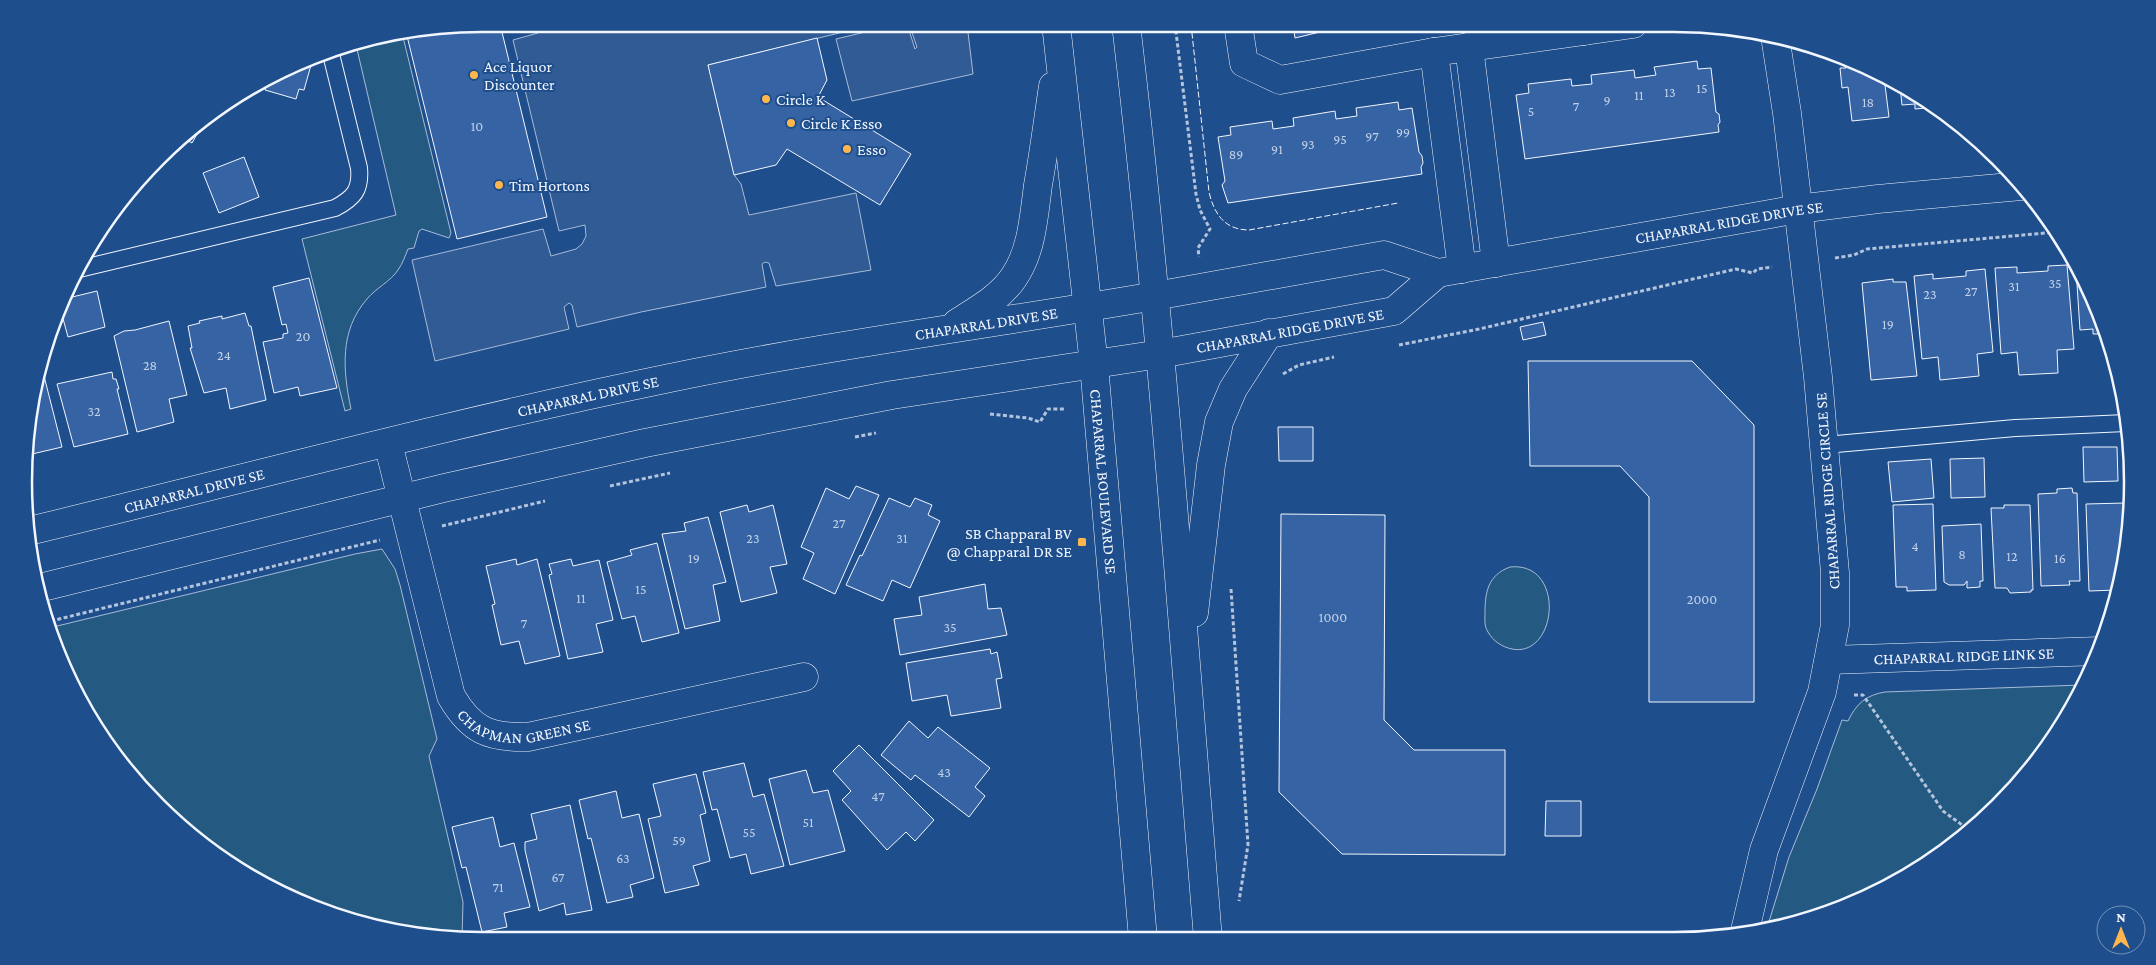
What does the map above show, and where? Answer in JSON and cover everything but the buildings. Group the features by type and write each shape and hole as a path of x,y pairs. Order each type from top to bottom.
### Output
{"street":[{"path":"1127,32 1155,296 1207,932"},
{"path":"1239,32 1244,63 1280,80 1554,32"},
{"path":"950,328 984,305 1008,285 1018,270 1025,254 1035,206 1058,36"},
{"name":"CHAPARRAL BOULEVARD SE","path":"1058,36 1094,365 1142,932"},
{"name":"CHAPARRAL RIDGE CIRCLE SE","path":"1746,927 1764,850 1822,692 1830,660 1835,625 1835,595 1825,445 1798,209 1776,45"},
{"path":"1469,47 1496,263"},
{"path":"1434,52 1450,271"},
{"name":"CHAPARRAL RIDGE DRIVE SE","path":"1155,296 1384,255 1450,271 1798,209 1878,198 2013,187"},
{"name":"CHAPARRAL RIDGE DRIVE SE","path":"1160,354 1394,311 1450,271"},
{"name":"CHAPARRAL DRIVE SE","path":"35,529 388,443 667,378 950,328 1088,308 1155,296"},
{"path":"1187,666 1210,465 1217,429 1233,389 1269,333"},
{"path":"45,587 564,460 717,428 949,385 1160,354"},
{"name":"CHAPMAN GREEN SE","path":"388,443 451,696 460,712 485,732 504,738 528,737 804,677"},
{"name":"CHAPARRAL RIDGE LINK SE","path":"1830,660 2090,651"}],"lane":[{"path":"88,267 335,208 346,202 355,193 360,180 359,168 332,58"},
{"path":"1825,445 1995,429 2120,423"}],"path":[{"path":"1176,32 1196,194 1200,210 1210,229 1198,248"},
{"path":"1391,347 1460,333 1736,269 1753,273 1757,269 1854,255 1867,249 2048,233"},
{"path":"1277,377 1300,365 1340,356"},
{"path":"983,414 1028,418 1040,422 1048,409"},
{"path":"846,439 882,432"},
{"path":"609,486 675,472"},
{"path":"453,523 553,499"},
{"path":"54,620 375,541"},
{"path":"1231,584 1248,845 1239,904"},
{"path":"1822,692 1862,695 1943,812 1964,826"}],"shaded area":[{"path":"843,32 708,65 735,176 741,184 749,215 856,193 871,270 776,286 769,263 765,262 762,264 766,287 577,327 572,305 569,303 564,307 569,329 435,361 412,260 543,229 551,256 576,249 582,244 586,236 585,225 559,231 513,40 538,33"},
{"path":"865,32 910,32 915,49 917,47 912,32 968,32 973,74 852,101 836,39"},
{"path":"404,40 451,233 449,238 422,229 419,231 414,248 408,249 395,274 367,299 358,311 352,324 346,352 346,380 351,409 345,411 302,239 396,215 357,50"},
{"path":"382,549 395,569 400,585 437,739 429,756 463,902 462,932 424,929 395,924 338,909 283,886 232,857 209,840 164,801 108,733 79,682 56,626"},
{"path":"1510,567 1528,569 1540,579 1547,593 1549,609 1546,625 1539,639 1527,648 1512,649 1501,645 1490,635 1485,625 1486,598 1489,585 1497,575"},
{"path":"2075,685 2048,733 2012,779 1992,801 1947,840 1924,857 1873,886 1818,909 1769,922 1789,857 1817,789 1842,720 1848,721 1862,701 1872,695 1885,692"}],"fence":[{"path":"1192,32 1209,192 1214,207 1227,224 1249,230 1398,203"}],"place":[{"name":"Ace Liquor Discounter","path":"474,75"},
{"name":"Circle K","path":"766,99"},
{"name":"Circle K Esso","path":"791,123"},
{"name":"Esso","path":"847,149"},
{"name":"Tim Hortons","path":"499,185"},
{"name":"SB Chapparal BV @ Chapparal DR SE","path":"1082,542"}]}
